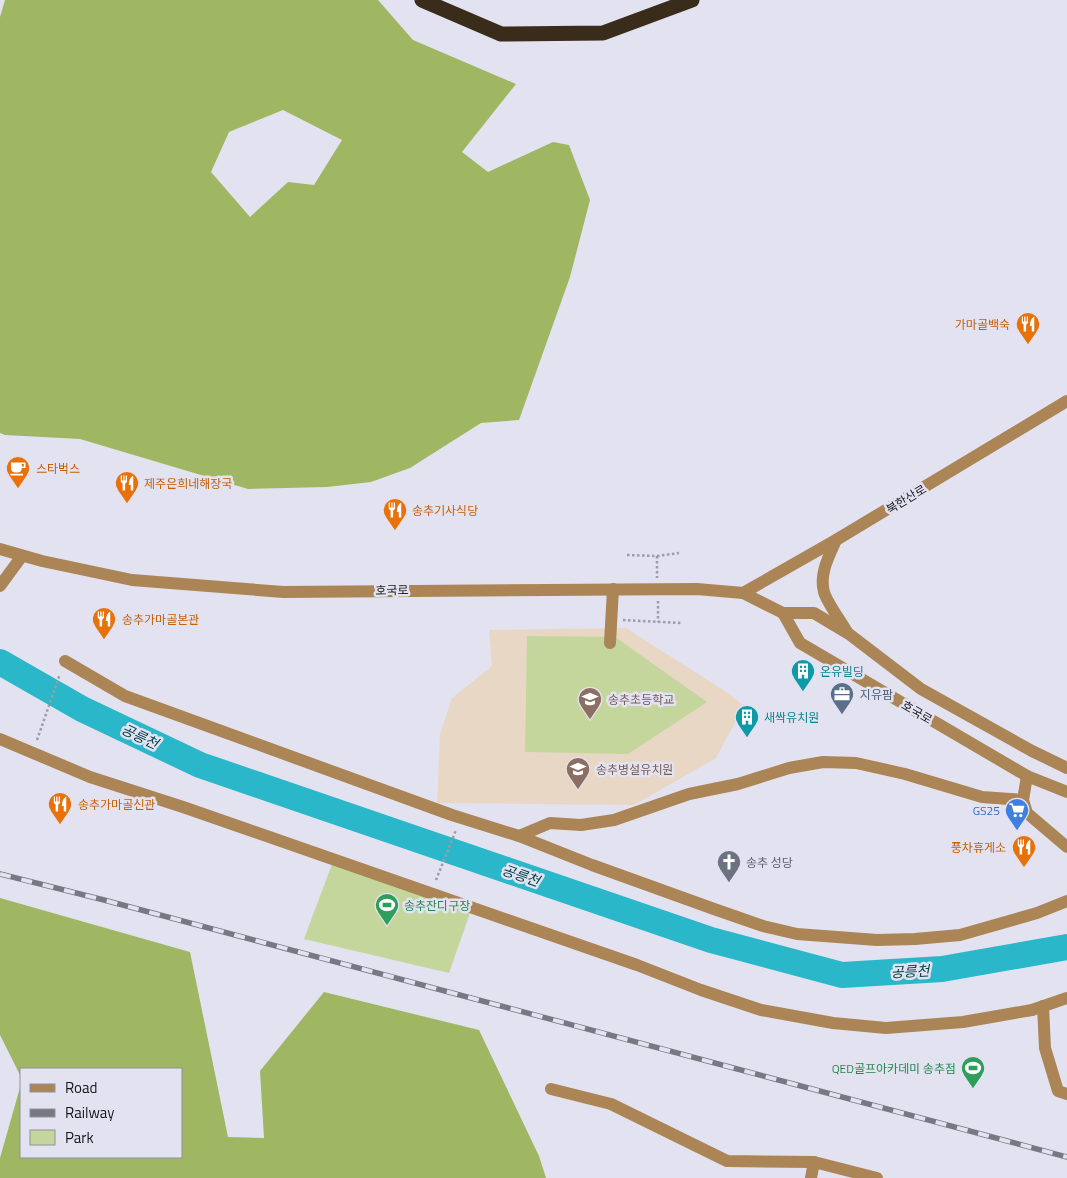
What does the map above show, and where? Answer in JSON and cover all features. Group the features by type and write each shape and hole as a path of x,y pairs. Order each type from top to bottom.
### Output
{"highway":[{"path":"422,0 501,34 603,33 692,0"}],"street":[{"name":"북한산로","path":"743,593 836,540 1067,401"},
{"path":"836,540 826,560 823,577 824,593 849,634"},
{"name":"호국로","path":"0,549 22,556 132,580 283,592 697,589 743,593 782,613 814,612 849,634 921,689 1032,752 1067,768"},
{"path":"0,586 22,556"},
{"path":"610,643 613,589"},
{"name":"호국로","path":"782,613 800,643 1027,776 1067,792"},
{"path":"65,661 125,696 452,815 519,836 592,865 763,926 797,934 876,940 915,939 960,935 1037,913 1067,901"},
{"path":"0,739 90,778 192,810 761,1010 833,1023 886,1028 963,1022 1032,1010 1067,998"},
{"path":"519,836 550,824 581,825 614,820 689,794 738,784 789,768 823,762 856,763 905,774 982,797 1023,800"},
{"path":"1027,776 1023,800 1027,813 1067,847"},
{"path":"1043,1006 1045,1048 1058,1091 1067,1094"},
{"path":"551,1089 611,1104 727,1161 814,1162 877,1178"},
{"path":"810,1178 814,1162"}],"path":[{"path":"626,555 658,556 679,553"},
{"path":"621,620 681,623"},
{"path":"36,740 65,661"},
{"path":"437,881 458,825"}],"shaded area":[{"name":"송추초등학교","path":"626,628 728,693 744,706 716,758 634,805 437,803 440,734 452,698 492,666 489,630"}],"green space":[{"path":"5,0 378,0 413,40 516,84 462,152 488,172 553,142 569,145 590,200 570,277 519,420 481,423 410,468 371,482 327,487 248,489 80,439 5,435 0,433 0,17","holes":["283,110 342,140 314,185 288,182 250,217 211,172 229,132"]},
{"path":"527,636 615,637 707,702 628,754 525,752"},
{"name":"송추잔디구장","path":"332,864 470,913 449,973 304,939"},
{"path":"0,898 190,952 228,1137 264,1138 260,1071 324,992 479,1030 539,1156 546,1178 0,1178 0,1158 20,1088 20,1158 182,1158 182,1068 20,1068 20,1075 0,1035"}],"waterway":[{"name":"공릉천","path":"0,662 82,709 200,765 711,940 842,975 942,969 1067,947"},
{"name":"공릉천","path":"0,669 9,667"}],"railway":[{"path":"0,874 104,900 1067,1157"}],"place":[{"name":"가마골백숙","path":"1028,345"},
{"name":"스타벅스","path":"18,489"},
{"name":"제주은희네해장국","path":"127,504"},
{"name":"송추기사식당","path":"395,531"},
{"name":"송추가마골본관","path":"104,640"},
{"name":"온유빌딩","path":"803,692"},
{"name":"지유팜","path":"842,715"},
{"name":"송추초등학교","path":"590,720"},
{"name":"새싹유치원","path":"747,738"},
{"name":"송추병설유치원","path":"578,790"},
{"name":"송추가마골신관","path":"60,825"},
{"name":"GS25","path":"1017,831"},
{"name":"풍차휴게소","path":"1024,868"},
{"name":"송추 성당","path":"729,883"},
{"name":"송추잔디구장","path":"387,926"},
{"name":"QED골프아카데미 송추점","path":"973,1089"}]}
